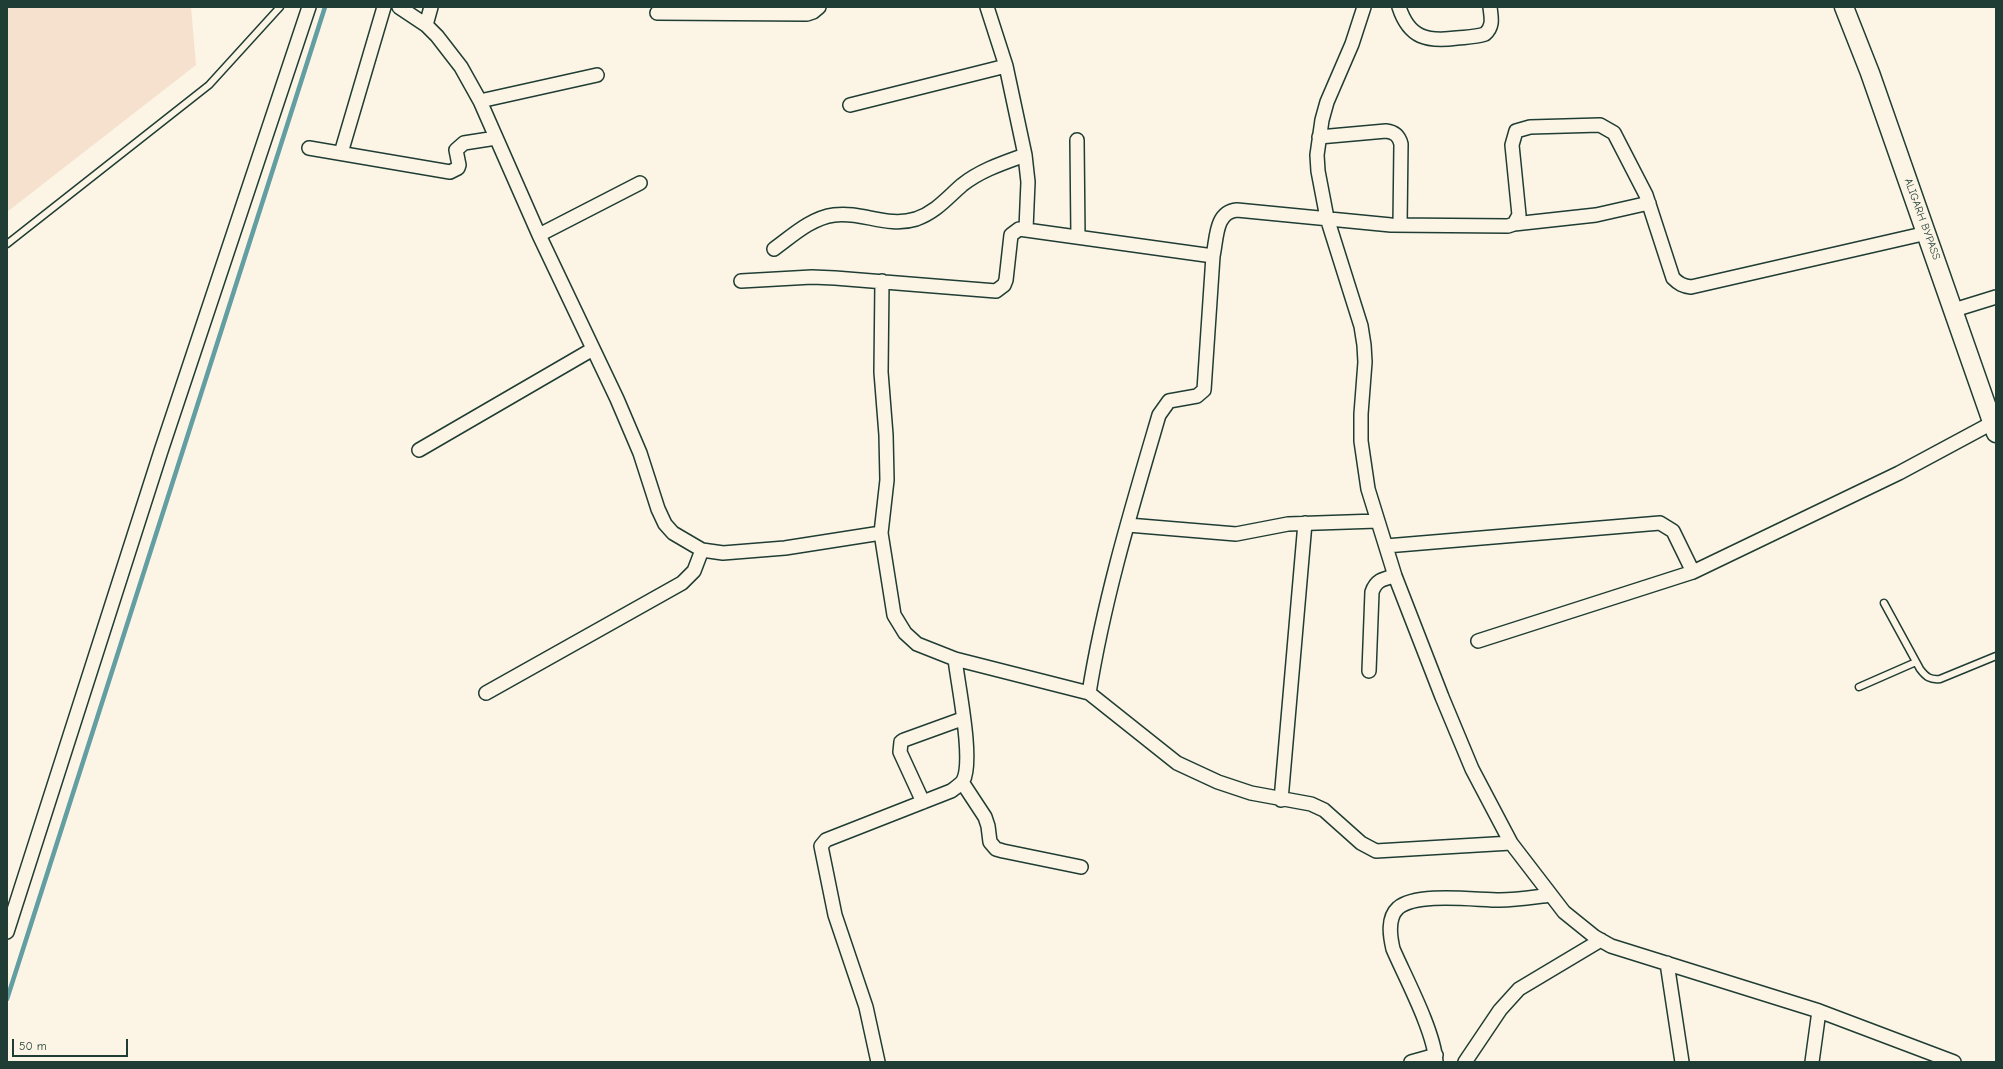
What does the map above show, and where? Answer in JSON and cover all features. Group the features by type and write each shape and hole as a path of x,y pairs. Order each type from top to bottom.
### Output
{"main road":[{"name":"ALIGARH BYPASS","path":"1844,7 1870,73 1994,428"}],"street":[{"path":"7,932 9,918 161,451 309,7"},
{"path":"341,153 384,7"},
{"path":"399,7 426,25 451,53 480,101 539,235 640,453 658,509 665,524 673,533 702,550 723,553 785,548 881,533"},
{"path":"426,25 431,7"},
{"path":"657,13 807,14 814,12 819,7"},
{"path":"987,7 1006,66 1025,155 1028,182 1026,229"},
{"path":"1364,7 1352,44 1327,102 1319,137 1317,155 1318,170 1327,218 1361,326 1365,362 1361,414 1362,447 1368,489 1395,576 1463,748 1511,843 1564,912 1580,926 1611,946 1819,1011 1954,1062"},
{"path":"1399,7 1404,21 1414,32 1430,40 1440,41 1485,34 1489,30 1492,23 1490,7"},
{"path":"850,105 1006,66"},
{"path":"480,101 597,75"},
{"path":"1514,224 1520,210 1512,145 1513,137 1516,131 1530,127 1600,125 1607,127 1614,133 1619,141 1649,203 1673,278 1678,284 1691,287 1927,233"},
{"path":"1319,137 1386,131 1393,131 1396,134 1401,144 1400,225"},
{"path":"309,148 450,172 458,168 459,165 456,150 461,145 496,138"},
{"path":"1077,140 1078,237"},
{"path":"774,249 804,227 818,219 834,214 900,222 915,219 931,212 963,185 983,172 1025,155"},
{"path":"539,235 640,183"},
{"path":"1089,694 1096,647 1159,415 1163,407 1173,399 1197,396 1204,390 1213,256 1220,220 1223,215 1231,210 1400,225 1501,227 1514,224 1596,215 1649,203"},
{"path":"741,281 812,277 882,281 996,291 1004,285 1006,280 1011,235 1019,229 1213,256"},
{"path":"882,281 881,372 886,435 887,480 881,533 890,601 897,623 917,644 954,659 1089,694 1177,763 1218,782 1251,793 1281,800 1311,804 1324,810 1361,843 1376,851 1511,843"},
{"path":"1954,310 1996,297"},
{"path":"419,450 593,349"},
{"path":"1478,642 1693,572 1994,428"},
{"path":"1128,525 1236,534 1256,532 1278,525 1377,521"},
{"path":"1281,800 1305,523"},
{"path":"1386,546 1660,523 1673,531 1693,572"},
{"path":"486,693 682,583 691,576 702,550"},
{"path":"1369,672 1372,592 1376,582 1381,579 1395,576"},
{"path":"878,1062 866,1007 835,915 821,846 826,840 951,791 962,782 966,771 968,753 954,659"},
{"path":"923,802 900,752 901,742 962,719"},
{"path":"962,782 985,817 992,846 1003,851 1081,867"},
{"path":"1412,1062 1436,1058 1425,1022 1393,949 1390,936 1391,919 1397,909 1416,899 1501,900 1551,895"},
{"path":"1465,1062 1500,1010 1520,989 1601,940"},
{"path":"1667,963 1682,1062"},
{"path":"1812,1062 1819,1011"}],"lane":[{"path":"7,244 209,85 280,7"},
{"path":"1884,603 1916,662 1925,676 1932,680 1940,679 1996,656"},
{"path":"1860,687 1916,662"}],"shaded area":[{"path":"7,7 191,7 196,65 7,212"}],"waterway":[{"path":"7,999 325,7"}]}
